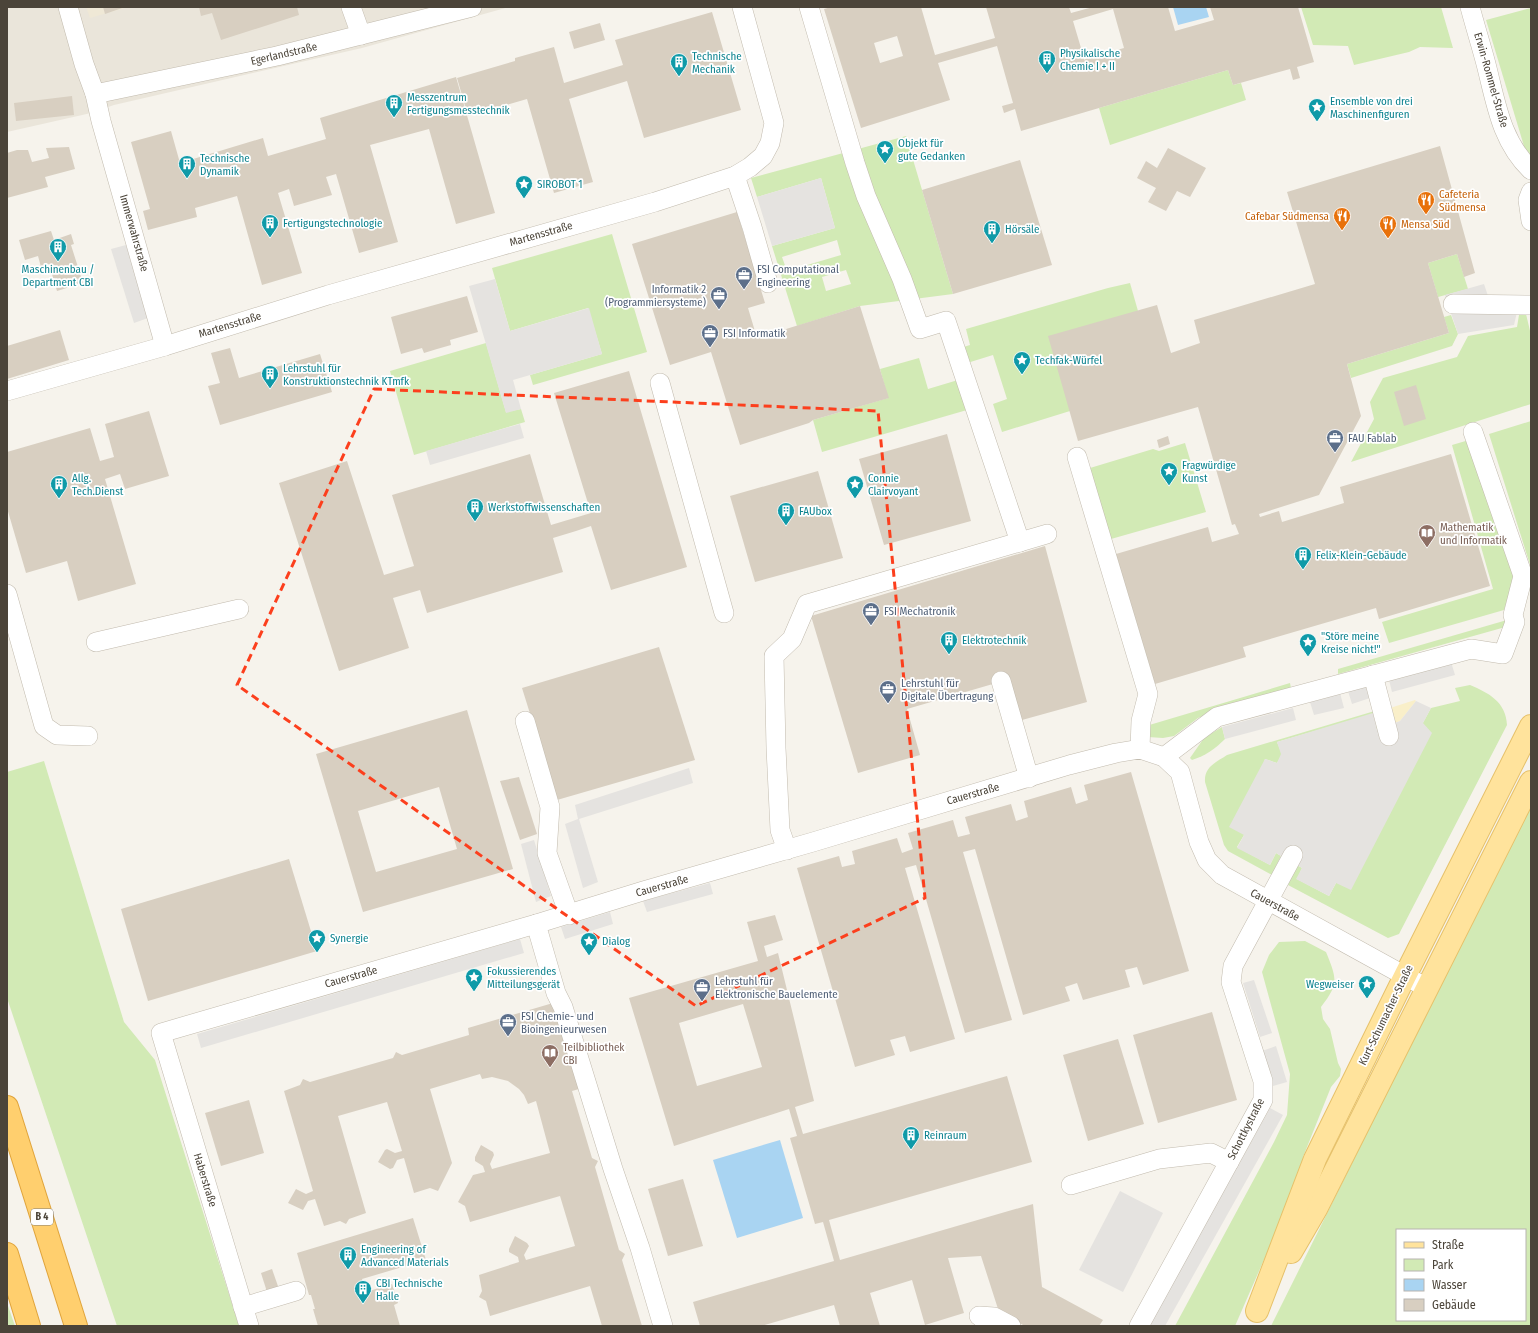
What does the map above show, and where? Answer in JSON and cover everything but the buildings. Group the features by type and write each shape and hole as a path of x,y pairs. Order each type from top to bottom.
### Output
{"highway":[{"name":"B 4","path":"7,1108 76,1326"},
{"path":"7,1254 29,1326"}],"main road":[{"name":"Kurt-Schumacher-Straße","path":"1254,1319 1315,1160 1405,976 1531,726"},
{"name":"Kurt-Schumacher-Straße","path":"1254,1319 1316,1209 1531,782"}],"street":[{"path":"68,7 84,64 95,94"},
{"path":"351,7 361,35"},
{"name":"Egerlandstraße","path":"95,94 277,56 472,7"},
{"name":"Martensstraße","path":"7,391 165,346 328,295 635,208 735,176 750,167 763,156 770,143 774,123 742,7"},
{"path":"809,7 866,196 902,279 920,329 946,321 1020,542"},
{"name":"Erwin-Rommel-Straße","path":"1470,7 1486,62 1497,112 1510,144 1531,170"},
{"name":"Immerwahrstraße","path":"95,94 101,121 165,346"},
{"path":"735,176 752,227 768,283"},
{"path":"1531,192 1528,200 1531,221"},
{"path":"1453,304 1531,305"},
{"path":"660,383 724,613"},
{"path":"1164,757 1217,718 1471,649 1503,654 1515,622 1513,615 1523,576 1473,432"},
{"path":"1077,457 1148,694 1141,721 1140,749"},
{"path":"787,850 780,830 774,656 792,639 807,604 1047,534"},
{"path":"7,594 44,726 57,735 88,736"},
{"path":"96,642 239,608"},
{"path":"1373,675 1390,736"},
{"path":"1001,681 1029,778"},
{"path":"525,721 550,807 547,853 569,915"},
{"name":"Cauerstraße","path":"161,1033 569,915 643,891 787,850 1102,756 1140,749 1164,757 1180,772 1199,842 1207,860 1222,875 1427,988"},
{"name":"Schottkystraße","path":"1139,1326 1263,1100 1263,1081 1231,982 1233,966 1293,855"},
{"path":"536,924 556,993 562,1007 613,1169 642,1254 663,1326"},
{"name":"Haberstraße","path":"161,1033 249,1326"},
{"path":"1071,1185 1159,1159 1211,1153 1229,1162"},
{"path":"243,1306 296,1291"},
{"path":"979,1316 994,1317 1011,1326"}],"highlighted area":[{"path":"374,389 878,411 925,898 696,1006 237,685"}],"shaded area":[{"path":"7,7 509,7 362,48 114,105 91,113 7,132"},
{"path":"86,7 128,7 90,18"},
{"path":"821,178 835,228 772,246 757,197"},
{"path":"126,245 148,318 134,323 111,249"},
{"path":"495,279 510,331 589,308 602,354 513,380 521,409 506,413 469,286"},
{"path":"1484,284 1489,299 1517,312 1514,325 1458,334 1445,295"},
{"path":"520,424 524,438 430,465 426,451"},
{"path":"1451,662 1455,675 1392,692 1389,680"},
{"path":"1369,686 1373,697 1352,704 1348,691"},
{"path":"1340,693 1344,708 1314,715 1310,702"},
{"path":"1416,701 1431,708 1423,723 1432,733 1351,890 1336,883 1329,896 1296,879 1302,868 1297,865 1275,868 1281,856 1276,853 1270,865 1237,848 1244,835 1229,827 1265,759 1277,763 1281,754 1277,742 1373,713 1377,730 1400,721"},
{"path":"1293,708 1296,720 1225,739 1222,727"},
{"path":"689,768 693,783 579,819 598,882 583,888 565,824 578,819 575,805"},
{"path":"534,840 551,896 536,902 521,844"},
{"path":"710,883 713,894 647,912 643,901"},
{"path":"610,912 613,924 565,939 561,927"},
{"path":"520,939 524,953 201,1048 197,1034"},
{"path":"1254,980 1272,1033 1260,1037 1243,983"},
{"path":"1276,1046 1287,1082 1273,1086 1262,1051"},
{"path":"1270,1108 1283,1115 1165,1326 1149,1326"},
{"path":"1120,1191 1163,1213 1123,1292 1079,1270"}],"green space":[{"path":"1301,7 1441,7 1453,48 1420,47 1409,52 1354,65 1348,46 1313,45"},
{"path":"1531,8 1531,155 1527,156 1486,20"},
{"path":"1228,70 1233,85 1241,83 1246,100 1110,145 1099,108"},
{"path":"906,136 953,294 860,306 797,326 772,246 835,228 821,178 757,197 751,178","holes":["837,240 841,255 787,271 782,257","846,270 851,284 826,291 822,277"]},
{"path":"612,234 647,352 533,385 530,375 602,354 588,308 510,331 492,268"},
{"path":"1457,254 1468,289 1438,297 1428,263"},
{"path":"1130,283 1138,311 1070,411 1002,432 993,404 1007,399 993,355 964,364 960,348 970,345 966,329"},
{"path":"1526,314 1531,335 1531,404 1351,462 1374,419 1370,402 1383,378 1457,357 1468,336 1517,327 1519,315"},
{"path":"1451,315 1458,334 1452,346 1351,378 1347,364 1449,333 1444,317"},
{"path":"486,343 506,412 521,409 525,422 414,455 390,371"},
{"path":"919,358 928,389 958,380 967,410 822,452 813,420 888,398 880,369"},
{"path":"1531,421 1531,568 1489,434"},
{"path":"1469,440 1515,575 1504,610 1389,643 1382,622 1493,589 1452,445"},
{"path":"1185,443 1206,512 1111,539 1090,468 1153,449 1159,451"},
{"path":"1507,620 1509,626 1338,674 1338,669"},
{"path":"1290,683 1291,688 1215,711 1198,718 1174,736 1163,738 1148,737 1146,726"},
{"path":"1470,685 1484,691 1500,704 1506,717 1507,725 1399,934 1388,938 1288,885 1297,865 1302,868 1297,879 1329,896 1431,708 1460,701 1455,688"},
{"path":"1378,710 1383,728 1377,730 1374,714 1277,742 1282,754 1277,763 1265,759 1244,835 1237,847 1270,865 1276,853 1281,856 1272,875 1228,851 1224,845 1205,782 1206,773 1211,766 1227,755"},
{"path":"1222,727 1225,739 1210,752 1192,760 1190,758 1204,738"},
{"path":"44,761 124,1022 155,1060 239,1326 117,1326 7,998 7,772"},
{"path":"1531,807 1531,1326 1271,1326 1514,838"},
{"path":"1305,941 1326,952 1334,975 1331,992 1321,1007 1323,1019 1330,1029 1338,1063 1341,1069 1340,1076 1331,1087 1303,1157 1308,1159 1235,1326 1175,1326 1287,1115 1290,1074 1262,972 1269,955 1279,942"},
{"path":"7,1303 15,1326 7,1326"}],"sand":[{"path":"1415,700 1416,701 1400,721 1392,724 1387,709"}],"water":[{"path":"1173,7 1206,7 1209,17 1178,25"},
{"path":"780,1140 803,1218 737,1238 713,1160"}],"place":[{"name":"Physikalische Chemie I + II","path":"1047,74"},
{"name":"Technische Mechanik","path":"679,77"},
{"name":"Messzentrum Fertigungsmesstechnik","path":"394,118"},
{"name":"Ensemble von drei Maschinenfiguren","path":"1317,122"},
{"name":"Objekt für gute Gedanken","path":"885,164"},
{"name":"Technische Dynamik","path":"187,179"},
{"name":"SIROBOT 1","path":"524,199"},
{"name":"Cafeteria Südmensa","path":"1426,215"},
{"name":"Cafebar Südmensa","path":"1342,231"},
{"name":"Fertigungstechnologie","path":"270,238"},
{"name":"Mensa Süd","path":"1388,239"},
{"name":"Hörsäle","path":"992,244"},
{"name":"Maschinenbau / Department CBI","path":"58,262"},
{"name":"FSI Computational Engineering","path":"744,290"},
{"name":"Informatik 2 (Programmiersysteme)","path":"719,310"},
{"name":"FSI Informatik","path":"710,348"},
{"name":"Techfak-Würfel","path":"1022,375"},
{"name":"Lehrstuhl für Konstruktionstechnik KTmfk","path":"270,389"},
{"name":"FAU Fablab","path":"1335,453"},
{"name":"Fragwürdige Kunst","path":"1169,486"},
{"name":"Allg. Tech.Dienst","path":"59,499"},
{"name":"Connie Clairvoyant","path":"855,499"},
{"name":"Werkstoffwissenschaften","path":"475,522"},
{"name":"FAUbox","path":"786,526"},
{"name":"Mathematik und Informatik","path":"1427,548"},
{"name":"Felix-Klein-Gebäude","path":"1303,570"},
{"name":"FSI Mechatronik","path":"871,626"},
{"name":"Elektrotechnik","path":"949,655"},
{"name":"\"Störe meine Kreise nicht!\"","path":"1308,657"},
{"name":"Lehrstuhl für Digitale Übertragung","path":"888,704"},
{"name":"Synergie","path":"317,953"},
{"name":"Dialog","path":"589,956"},
{"name":"Fokussierendes Mitteilungsgerät","path":"474,992"},
{"name":"Wegweiser","path":"1367,999"},
{"name":"Lehrstuhl für Elektronische Bauelemente","path":"702,1002"},
{"name":"FSI Chemie- und Bioingenieurwesen","path":"508,1037"},
{"name":"Teilbibliothek CBI","path":"550,1068"},
{"name":"Reinraum","path":"911,1150"},
{"name":"Engineering of Advanced Materials","path":"348,1270"},
{"name":"CBI Technische Halle","path":"363,1304"}]}
